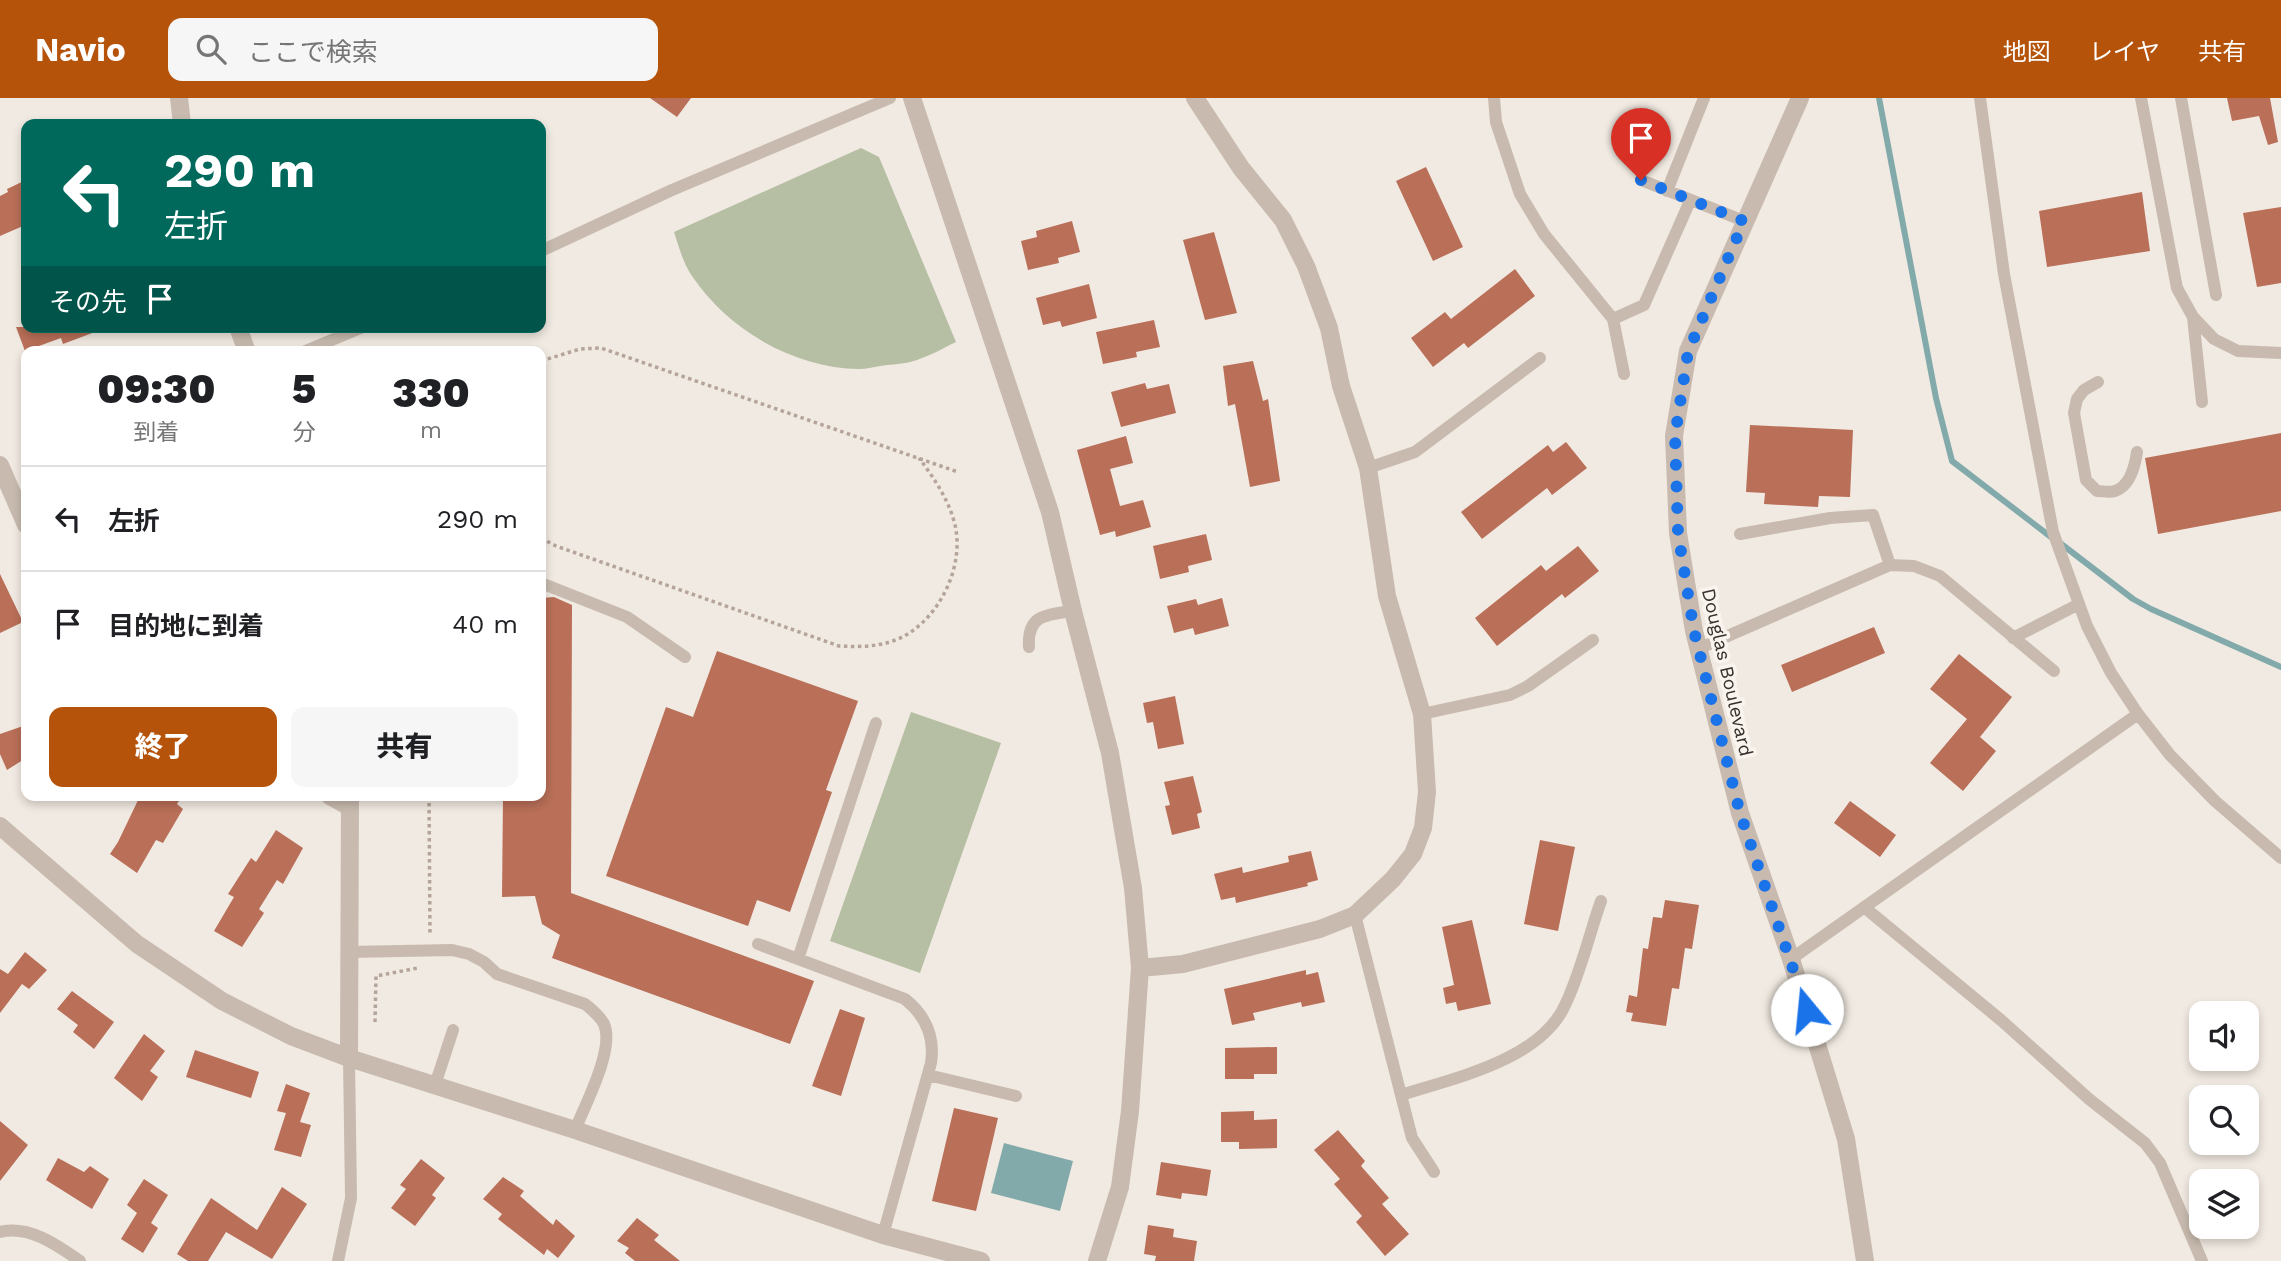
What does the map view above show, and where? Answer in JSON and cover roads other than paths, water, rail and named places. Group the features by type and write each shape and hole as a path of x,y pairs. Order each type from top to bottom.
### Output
{"street":[{"path":"179,98 181,119"},
{"path":"912,98 1050,512 1110,753 1133,888 1140,968 1136,1048 1120,1187 1097,1261"},
{"path":"1140,968 1183,964 1320,929 1355,915 1393,880 1413,854 1423,828 1427,792 1422,714 1387,596 1368,468 1341,386 1329,328 1306,266 1283,220 1241,168 1195,98"},
{"name":"Douglas Boulevard","path":"1800,98 1688,352 1675,436 1678,533 1698,649 1740,813 1791,958 1846,1139 1865,1261"},
{"path":"0,465 21,513"},
{"path":"349,1058 350,802"},
{"path":"0,826 137,944 222,1002 291,1035 349,1058 575,1130 883,1236 981,1261"}],"lane":[{"path":"546,249 673,190 890,98"},
{"path":"1494,98 1496,122 1520,194 1544,234 1613,319 1624,374"},
{"path":"1667,191 1704,98"},
{"path":"1980,98 2004,274 2053,532 2078,604 2111,673 2170,755 2215,801 2281,858"},
{"path":"2141,98 2177,288 2193,317 2214,339 2238,351 2281,353"},
{"path":"2182,98 2216,295"},
{"path":"1641,180 1744,221"},
{"path":"1613,319 1644,304 1690,201"},
{"path":"2193,317 2202,402"},
{"path":"317,346 349,333"},
{"path":"1368,468 1415,452 1541,358"},
{"path":"2098,382 2084,390 2077,398 2074,413 2086,480 2097,491 2115,491 2127,482 2137,452"},
{"path":"1740,534 1830,518 1873,515 1890,565"},
{"path":"1698,649 1890,565 1914,566 1940,576 2054,671"},
{"path":"546,585 626,617 685,657"},
{"path":"2013,638 2078,604"},
{"path":"1029,647 1028,631 1035,621 1047,615 1073,611"},
{"path":"1422,714 1510,695 1528,686 1593,640"},
{"path":"1791,958 2138,714"},
{"path":"798,959 876,723"},
{"path":"1401,1095 1491,1066 1529,1045 1544,1033 1566,1005 1601,901"},
{"path":"1864,907 2002,1021 2089,1099 2145,1143 2160,1163 2202,1261"},
{"path":"1355,915 1412,1138 1434,1172"},
{"path":"758,944 905,999 926,1020 933,1051 883,1236"},
{"path":"349,952 452,950 469,954 484,962 497,974 585,1004 603,1022 606,1030 605,1054 575,1130"},
{"path":"435,1085 453,1030"},
{"path":"338,1261 351,1198 349,1058"},
{"path":"928,1075 1016,1096"},
{"path":"0,1232 27,1231 79,1261"}],"water":[{"path":"1004,1143 1073,1161 1060,1211 991,1193"}],"waterway":[{"path":"1879,98 1936,398 1952,461 2051,537"},
{"path":"2060,543 2133,599 2281,667"}]}
